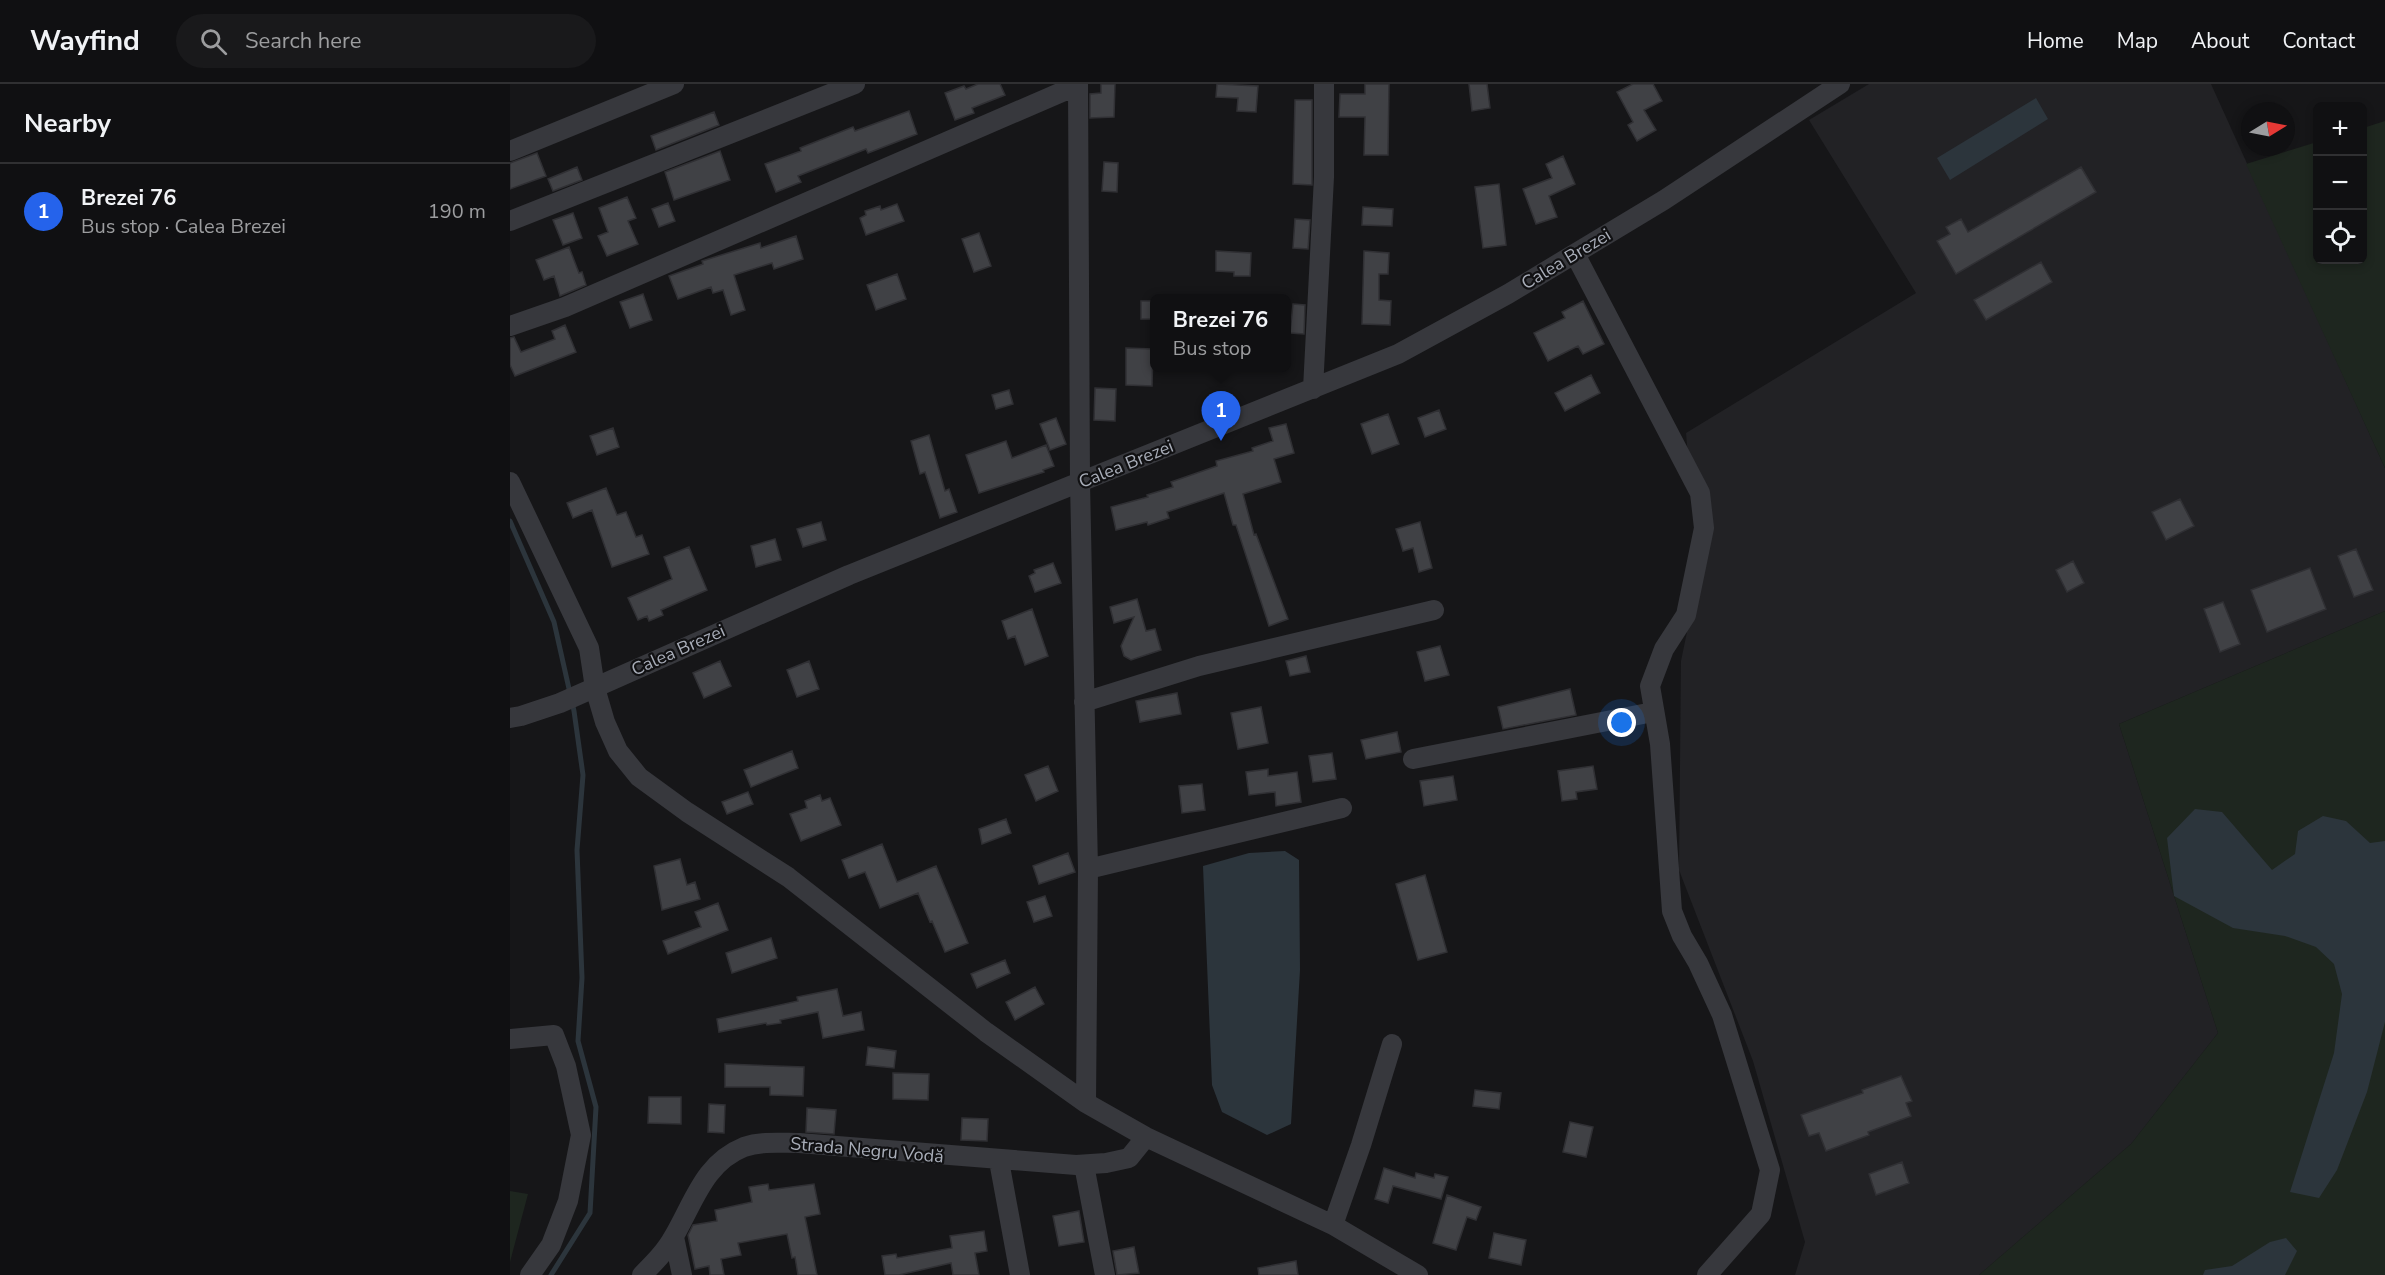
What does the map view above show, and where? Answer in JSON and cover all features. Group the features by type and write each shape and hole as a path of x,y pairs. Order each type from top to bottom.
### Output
{"street":[{"path":"510,150 674,84"},
{"path":"510,221 855,84"},
{"path":"1313,389 1324,177 1324,84"},
{"name":"Calea Brezei","path":"510,718 560,703 849,575 1398,354 1441,332 1664,200 1840,84"},
{"path":"510,326 565,307 1078,85 1080,482 1088,869 1086,1103"},
{"path":"1575,254 1700,493 1704,528 1686,615 1664,649 1650,686 1660,744 1672,910 1682,936 1698,963 1722,1015 1770,1170 1761,1214 1707,1275"},
{"path":"510,482 589,648 595,688 605,722 618,751 639,777 687,812 788,877 986,1032 1086,1103 1146,1137 1333,1226 1418,1275"},
{"path":"1084,702 1199,666 1434,610"},
{"path":"1413,759 1653,712"},
{"path":"1088,869 1342,808"},
{"path":"510,1039 554,1035 566,1066 581,1135 568,1201 550,1245 530,1275"},
{"path":"1333,1226 1392,1044"},
{"name":"Strada Negru Vodă","path":"642,1275 674,1237 700,1186 713,1168 726,1157 745,1147 767,1143 799,1143 999,1161 1084,1165 1129,1158 1146,1137"},
{"path":"999,1161 1020,1275"},
{"path":"1084,1165 1106,1275"},
{"path":"674,1237 682,1275"}],"shaded area":[{"path":"1869,84 2211,84 2241,150 2241,156 2244,156 2385,468 2385,611 2119,724 2218,1033 2131,1144 1979,1275 1795,1275 1805,1242 1753,1061 1679,870 1681,661 1703,554 1689,468 1686,433 1916,293 1809,120"},
{"path":"2036,98 2048,119 1950,180 1937,158"},
{"path":"2385,121 2385,468 2246,164 2272,156 2295,156 2295,149 2313,143 2313,264 2367,264 2367,127"},
{"path":"2385,611 2385,1275 1979,1275 2131,1144 2218,1033 2119,724"},
{"path":"2195,809 2222,812 2272,870 2295,854 2298,831 2323,816 2346,821 2370,843 2385,841 2385,1022 2367,1092 2337,1170 2319,1198 2290,1192 2334,1053 2342,994 2334,964 2316,947 2285,936 2233,928 2174,896 2167,838"},
{"path":"1285,851 1299,860 1300,970 1291,1124 1267,1135 1222,1112 1212,1085 1203,866 1249,853"},
{"path":"510,1191 528,1194 510,1262"},
{"path":"2286,1238 2297,1251 2285,1275 2203,1275 2205,1270 2232,1266 2270,1242"}],"building":[{"path":"978,84 1000,84 1005,95 972,108 974,113 955,120 945,93"},
{"path":"1101,84 1115,84 1114,117 1090,118 1090,94 1101,93"},
{"path":"1217,84 1258,86 1256,112 1237,111 1238,98 1216,97"},
{"path":"1365,84 1389,84 1388,155 1364,155 1365,117 1339,117 1340,94 1365,94"},
{"path":"1469,84 1487,84 1490,108 1472,111"},
{"path":"1633,84 1653,84 1662,101 1644,110 1656,130 1637,141 1628,125 1633,122 1617,92"},
{"path":"1295,100 1312,100 1312,185 1293,184"},
{"path":"909,111 917,134 868,153 866,149 798,176 801,182 776,192 765,164 801,151 800,148 853,127 855,131"},
{"path":"714,112 719,125 656,150 651,136"},
{"path":"720,151 730,180 674,200 665,172"},
{"path":"537,153 546,176 510,189 510,163"},
{"path":"1563,156 1575,184 1549,196 1557,217 1536,224 1523,189 1552,178 1546,164"},
{"path":"1104,162 1118,163 1117,192 1102,191"},
{"path":"577,167 582,180 553,191 548,179"},
{"path":"2081,167 2096,192 1956,274 1937,241 1950,234 1946,227 1961,219 1968,232"},
{"path":"1499,184 1506,245 1483,248 1475,187"},
{"path":"627,197 636,218 628,221 638,244 607,256 598,236 608,232 599,208"},
{"path":"668,203 675,221 659,227 652,209"},
{"path":"897,204 904,221 866,235 860,218 866,215 865,211 880,206 881,210"},
{"path":"1363,207 1393,209 1392,226 1362,225"},
{"path":"573,213 582,238 563,245 553,220"},
{"path":"1295,219 1310,220 1308,249 1293,248"},
{"path":"979,233 991,266 974,272 962,239"},
{"path":"796,236 803,259 774,269 772,263 734,275 745,310 731,315 723,290 713,293 711,287 678,299 669,276 703,264 702,261 760,243 761,248"},
{"path":"569,247 586,285 560,296 554,276 544,280 536,260"},
{"path":"1216,251 1251,253 1250,276 1234,276 1234,272 1216,271"},
{"path":"1364,251 1389,253 1388,274 1379,274 1379,300 1391,301 1390,325 1362,324"},
{"path":"2041,262 2052,282 1986,320 1974,300"},
{"path":"897,274 906,299 876,310 867,285"},
{"path":"643,294 652,320 630,328 620,302"},
{"path":"1141,301 1150,301 1150,319 1141,319"},
{"path":"1583,301 1604,344 1583,354 1578,346 1548,361 1534,333 1565,318 1562,312"},
{"path":"1293,304 1305,305 1304,334 1291,333"},
{"path":"565,325 576,352 515,376 510,365 510,338 514,337 521,352 555,339 552,331"},
{"path":"1126,348 1150,349 1152,386 1126,385"},
{"path":"1591,375 1600,393 1565,411 1555,393"},
{"path":"1095,388 1116,389 1115,421 1094,420"},
{"path":"1009,390 1013,404 996,409 992,395"},
{"path":"1439,410 1446,429 1425,437 1418,418"},
{"path":"1388,414 1399,444 1372,454 1361,424"},
{"path":"1056,418 1066,444 1050,450 1040,424"},
{"path":"1286,424 1294,453 1274,459 1281,482 1243,494 1254,535 1256,534 1288,619 1269,626 1224,493 1167,512 1169,518 1148,525 1147,522 1116,530 1111,507 1148,497 1147,495 1173,487 1171,482 1217,466 1216,461 1253,451 1252,448 1273,441 1269,428"},
{"path":"613,428 619,447 597,455 590,436"},
{"path":"929,435 945,491 949,489 957,512 940,518 925,472 920,474 911,441"},
{"path":"1006,441 1012,458 1046,445 1054,466 1043,470 1044,472 979,493 966,455"},
{"path":"606,488 617,515 626,512 636,537 642,535 649,554 612,567 592,510 573,518 567,503"},
{"path":"2180,499 2194,526 2166,540 2152,512"},
{"path":"821,522 826,540 803,547 797,529"},
{"path":"1420,522 1432,568 1419,572 1413,548 1403,551 1396,529"},
{"path":"775,539 781,560 756,567 751,546"},
{"path":"689,547 707,590 661,610 663,615 649,621 647,616 638,620 628,598 672,579 664,557"},
{"path":"2356,549 2373,590 2354,597 2338,556"},
{"path":"2073,561 2084,583 2067,592 2056,570"},
{"path":"1053,563 1061,583 1035,592 1029,576 1035,573 1034,570"},
{"path":"2310,568 2326,609 2267,632 2251,590"},
{"path":"1137,599 1146,631 1155,629 1161,650 1131,660 1124,656 1121,646 1134,617 1114,623 1110,607"},
{"path":"2223,602 2240,644 2220,652 2204,609"},
{"path":"1032,609 1048,656 1025,665 1015,636 1008,639 1002,621"},
{"path":"1440,646 1449,675 1425,681 1417,652"},
{"path":"1306,656 1310,672 1290,676 1286,661"},
{"path":"720,661 731,686 704,698 693,673"},
{"path":"809,661 819,689 797,697 787,670"},
{"path":"1570,689 1576,715 1503,729 1498,707"},
{"path":"1177,693 1181,714 1140,722 1136,701"},
{"path":"1261,707 1268,743 1238,749 1231,713"},
{"path":"1397,732 1401,752 1366,759 1361,740"},
{"path":"792,751 798,768 751,787 744,770"},
{"path":"1332,753 1336,779 1313,782 1309,756"},
{"path":"1048,766 1058,791 1036,801 1025,775"},
{"path":"1593,766 1597,789 1576,792 1577,799 1562,801 1558,771"},
{"path":"1268,769 1268,776 1297,772 1301,802 1276,806 1275,792 1249,795 1246,772"},
{"path":"1453,776 1457,800 1424,806 1420,781"},
{"path":"1202,784 1205,810 1182,813 1179,786"},
{"path":"748,792 753,804 727,814 722,802"},
{"path":"820,795 822,801 830,798 841,825 801,841 790,814 807,808 805,801"},
{"path":"1006,819 1011,833 982,844 979,829"},
{"path":"882,844 897,882 936,866 968,943 945,952 918,893 880,908 865,872 849,878 842,860"},
{"path":"1068,853 1075,872 1039,884 1033,866"},
{"path":"680,859 687,885 695,882 700,899 662,910 654,866"},
{"path":"1425,875 1447,952 1418,960 1396,884"},
{"path":"1045,896 1052,916 1034,922 1027,902"},
{"path":"718,903 728,930 668,954 663,941 701,927 695,912"},
{"path":"771,938 777,958 732,973 726,953"},
{"path":"1005,960 1010,973 977,988 971,974"},
{"path":"1035,987 1044,1004 1015,1020 1006,1002"},
{"path":"837,989 843,1016 861,1012 864,1030 823,1038 818,1012 780,1020 781,1023 767,1025 766,1023 719,1032 717,1019 798,1001 797,997"},
{"path":"868,1047 896,1051 894,1068 866,1065"},
{"path":"725,1064 804,1067 803,1096 770,1095 770,1087 725,1087"},
{"path":"893,1073 929,1074 928,1100 893,1099"},
{"path":"1901,1076 1912,1101 1906,1103 1911,1116 1826,1151 1819,1133 1809,1136 1801,1115 1863,1093 1862,1090"},
{"path":"1475,1090 1501,1093 1499,1109 1473,1106"},
{"path":"649,1097 681,1097 681,1124 648,1123"},
{"path":"709,1104 725,1105 724,1133 708,1132"},
{"path":"807,1108 836,1110 834,1134 806,1132"},
{"path":"962,1118 988,1119 987,1141 961,1140"},
{"path":"1570,1122 1593,1127 1586,1157 1563,1152"},
{"path":"1902,1162 1909,1183 1876,1195 1869,1174"},
{"path":"1384,1168 1415,1178 1416,1173 1434,1178 1435,1174 1448,1177 1441,1199 1393,1186 1388,1203 1375,1199"},
{"path":"768,1184 769,1190 814,1184 820,1214 805,1217 817,1275 798,1275 787,1234 738,1243 741,1255 721,1259 724,1275 710,1275 709,1266 695,1269 688,1235 693,1225 717,1221 715,1210 752,1202 749,1187"},
{"path":"1447,1195 1481,1207 1476,1220 1467,1217 1456,1250 1433,1243"},
{"path":"1079,1211 1084,1242 1059,1246 1053,1216"},
{"path":"984,1231 987,1251 975,1253 979,1275 953,1275 951,1263 899,1275 885,1275 882,1256 896,1254 897,1258 952,1248 950,1236"},
{"path":"1494,1233 1526,1240 1521,1265 1489,1258"},
{"path":"1134,1247 1139,1273 1117,1275 1113,1251"},
{"path":"1296,1261 1298,1275 1259,1275 1258,1268"}],"waterway":[{"path":"510,521 554,622 574,711 583,775 577,850 582,978 578,1041 596,1107 590,1213 551,1275"}],"place":[{"name":"Brezei 76","path":"1221,441"}]}
